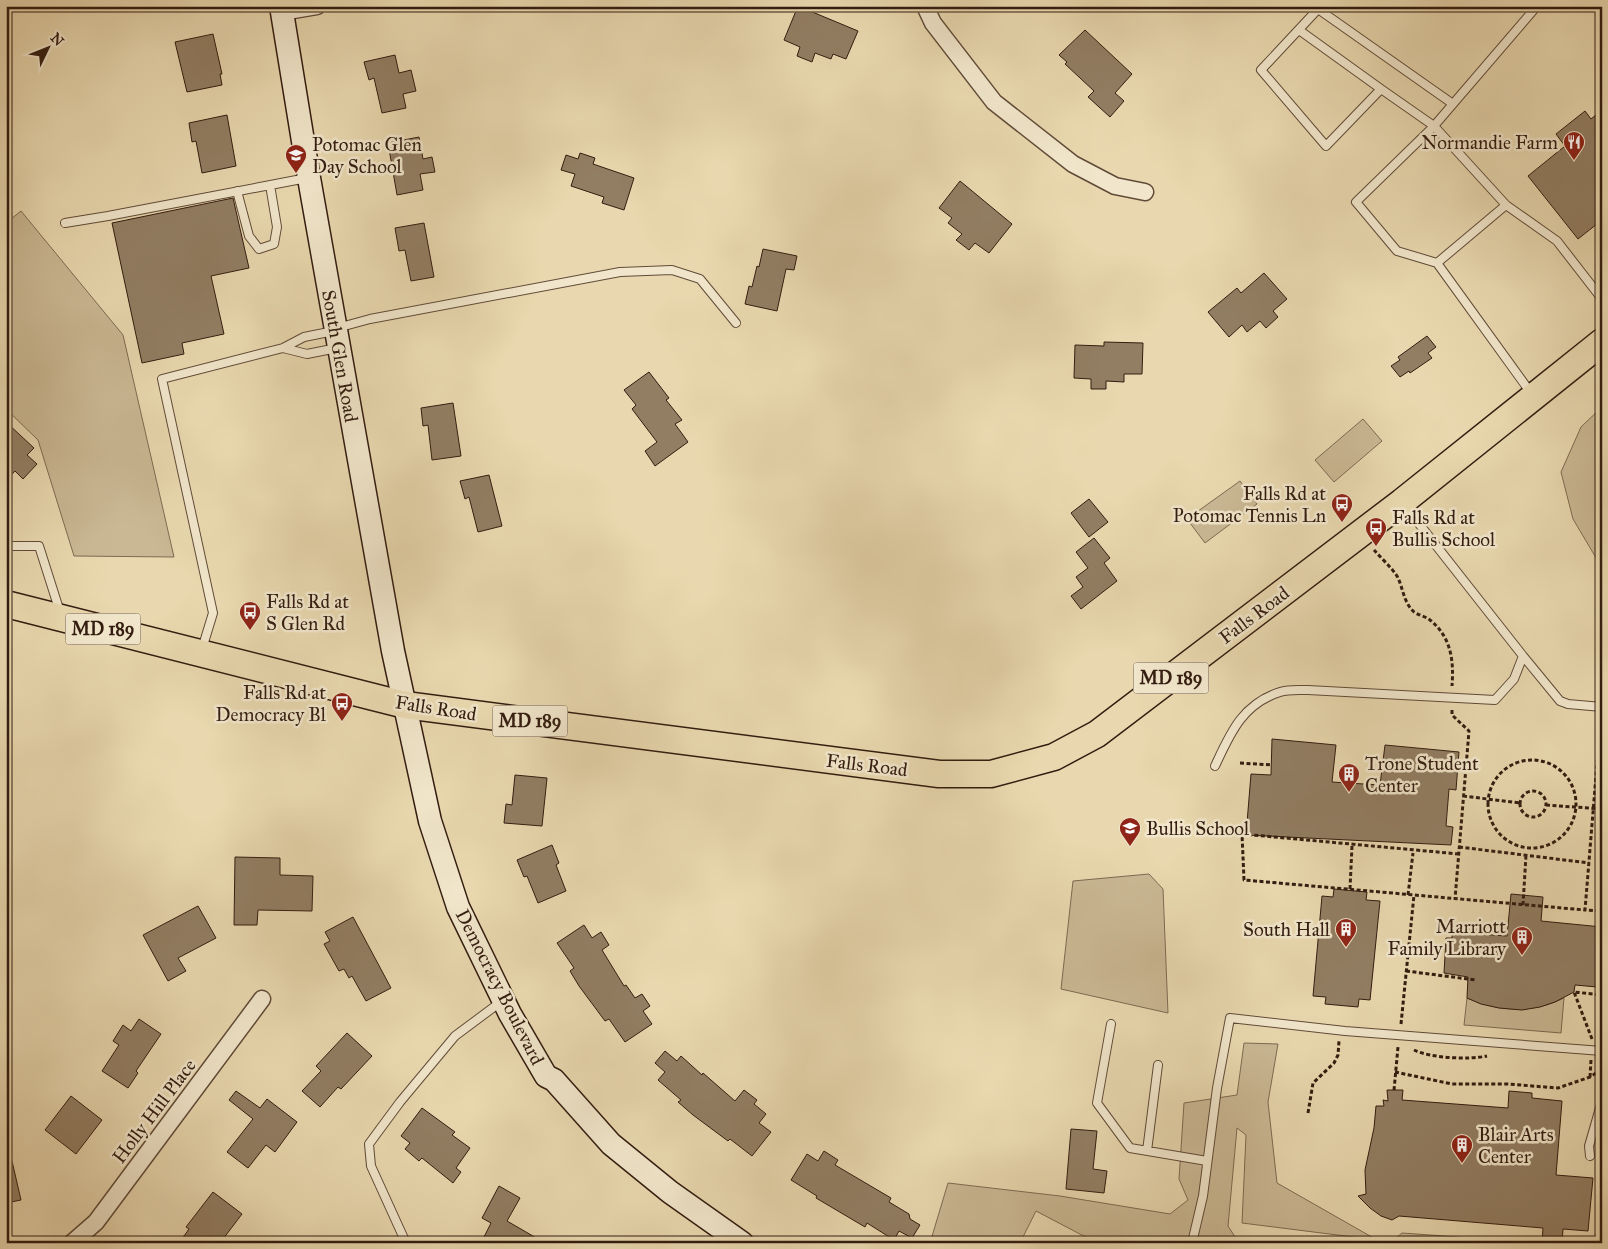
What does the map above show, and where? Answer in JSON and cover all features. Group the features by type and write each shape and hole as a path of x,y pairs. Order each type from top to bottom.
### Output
{"main road":[{"name":"South Glen Road","path":"281,9 392,651 406,705"},
{"name":"Falls Road","path":"6,604 406,705 939,774 991,774 1054,758 1097,734 1402,502 1602,342"},
{"name":"Democracy Boulevard","path":"406,705 430,821 458,907 504,1000 546,1076 554,1080 611,1144 670,1192 742,1243"}],"street":[{"path":"281,9 317,6"},
{"path":"924,6 933,22 994,102 1073,164 1115,186 1145,192"},
{"name":"Holly Hill Place","path":"72,1243 96,1222 262,999"}],"lane":[{"path":"1534,396 1437,263 1397,251 1356,202 1434,126 1537,6"},
{"path":"1381,88 1326,146 1261,70 1318,9 1453,104"},
{"path":"1298,30 1434,126 1506,204 1557,241 1602,299"},
{"path":"65,223 309,178"},
{"path":"238,191 249,236 259,248 274,244 277,227 270,185"},
{"path":"1437,263 1506,204"},
{"path":"283,348 307,354 337,335 370,319 620,272 672,270 700,280 736,322"},
{"path":"200,653 213,614 162,379 283,348 304,338 337,335"},
{"path":"1402,502 1560,701 1568,704 1602,707"},
{"path":"6,546 39,546 63,618"},
{"path":"1215,766 1233,727 1241,718 1259,703 1282,691 1308,690 1451,696 1495,700 1514,679 1523,656"},
{"path":"406,1243 371,1166 369,1144 400,1102 456,1036 504,1000"},
{"path":"1192,1243 1204,1196 1207,1161 1230,1018 1345,1031 1602,1051"},
{"path":"1111,1024 1096,1103 1130,1148 1207,1161"},
{"path":"1147,1151 1158,1065"},
{"path":"1590,1156 1589,1146 1602,1101"}],"path":[{"path":"1360,534 1397,576 1405,598 1414,612 1427,618 1441,629 1447,641 1454,669 1451,696 1452,714 1469,731 1455,898"},
{"path":"1585,910 1599,739"},
{"path":"1525,761 1539,761 1553,766 1565,775 1573,787 1576,807 1568,830 1558,840 1544,847 1529,848 1515,845 1503,837 1494,826 1489,813 1489,799 1493,785 1501,774 1512,765 1525,761"},
{"path":"1240,763 1272,765"},
{"path":"1534,791 1542,795 1546,805 1541,814 1533,817 1522,811 1520,803 1526,793 1534,791"},
{"path":"1463,796 1520,803"},
{"path":"1546,805 1602,809"},
{"path":"1459,854 1242,834 1244,880 1602,911"},
{"path":"1350,890 1352,846"},
{"path":"1459,847 1589,863"},
{"path":"1408,894 1413,853"},
{"path":"1523,905 1526,855"},
{"path":"1394,1090 1414,895"},
{"path":"1406,971 1476,980"},
{"path":"1590,1077 1592,1040 1574,992 1602,995"},
{"path":"1308,1113 1314,1083 1334,1063 1338,1055 1340,1038"},
{"path":"1396,1072 1452,1084 1507,1084 1558,1088 1590,1077 1602,1069"}],"shaded area":[{"path":"21,211 123,335 174,557 74,556 38,440 6,409 6,223"},
{"path":"1602,407 1602,568 1573,519 1561,472 1581,427"},
{"path":"1363,419 1382,441 1334,482 1315,460"},
{"path":"1240,481 1257,504 1205,543 1187,519"},
{"path":"1149,874 1163,889 1168,1013 1061,989 1073,881"},
{"path":"1467,998 1491,1006 1528,1009 1540,1007 1564,998 1561,1033 1464,1025"},
{"path":"1244,1043 1278,1044 1268,1102 1277,1183 1377,1240 1242,1223 1246,1135 1237,1128 1228,1226 1239,1243 1097,1243 1036,1211 1020,1243 930,1243 948,1183 1060,1196 1170,1214 1188,1200 1179,1179 1184,1103 1237,1095"},
{"path":"1602,1216 1602,1243 1593,1243"},
{"path":"1402,1233 1543,1243 1390,1243"}],"building":[{"path":"798,6 858,31 846,59 833,54 831,59 815,53 812,62 797,56 800,47 784,40"},
{"path":"1085,30 1132,74 1115,93 1124,101 1110,117 1088,97 1094,91 1065,64 1067,62 1059,55"},
{"path":"213,34 222,74 220,74 222,85 187,92 175,42"},
{"path":"395,55 399,73 411,70 416,91 403,94 406,108 382,113 374,78 369,80 364,62"},
{"name":"Normandie Farm","path":"1602,110 1602,220 1578,239 1528,176 1565,146 1556,134 1585,111 1591,119"},
{"path":"227,115 236,166 202,173 196,141 192,142 189,123"},
{"path":"419,137 423,159 432,157 435,172 420,174 423,190 397,195 388,143"},
{"path":"580,153 595,158 593,164 634,178 624,210 602,203 604,197 571,186 575,174 561,170 566,155 578,159"},
{"path":"960,181 1012,224 989,253 975,243 969,250 956,240 962,234 948,223 952,218 939,208"},
{"path":"233,198 249,268 211,276 224,334 182,343 184,354 142,363 112,223"},
{"path":"424,223 434,277 411,281 405,250 399,251 395,228"},
{"path":"763,249 797,256 794,270 786,269 777,311 745,304 749,286 752,287 757,266 759,267"},
{"path":"1264,273 1287,299 1273,311 1278,317 1266,328 1260,321 1247,332 1242,325 1229,337 1208,312 1237,288 1241,293"},
{"path":"1427,336 1436,347 1428,353 1432,358 1410,373 1409,371 1400,377 1391,366 1400,360 1398,357"},
{"path":"1104,342 1143,343 1142,374 1124,374 1124,382 1106,381 1106,389 1091,389 1091,379 1074,378 1075,345 1104,346"},
{"path":"649,372 669,398 666,400 682,420 675,424 688,442 655,466 645,451 657,442 632,409 636,405 624,390"},
{"path":"453,403 461,456 432,460 428,425 423,426 421,408"},
{"path":"6,422 34,448 27,455 37,464 23,479 15,471 6,481"},
{"path":"489,475 502,526 478,532 469,497 465,499 460,481"},
{"path":"1089,499 1108,522 1089,537 1071,513"},
{"path":"1094,538 1110,558 1104,563 1117,581 1081,609 1071,596 1083,587 1076,577 1088,568 1076,552"},
{"name":"Trone Student Center","path":"1272,739 1336,745 1332,782 1380,785 1385,745 1459,752 1456,790 1449,789 1446,826 1453,827 1451,845 1246,835 1251,774 1271,775"},
{"path":"515,775 547,778 542,826 504,823 506,804 512,805"},
{"path":"552,845 559,863 556,865 566,891 538,903 527,876 524,877 517,860"},
{"path":"235,857 280,858 280,875 313,876 312,911 258,910 257,925 234,925"},
{"name":"South Hall","path":"1334,889 1367,892 1366,900 1380,901 1370,1000 1359,999 1358,1007 1325,1004 1326,997 1313,996 1322,896 1333,897"},
{"name":"Marriott Family Library","path":"1511,894 1543,897 1541,921 1602,927 1597,987 1575,985 1574,992 1555,1002 1522,1010 1499,1008 1481,1004 1467,998 1468,977 1444,973 1446,938 1452,938 1452,930 1470,926 1478,928 1478,934 1507,936"},
{"path":"198,906 216,938 178,958 186,971 168,981 143,935"},
{"path":"353,917 391,988 366,1001 352,976 349,978 344,969 339,971 324,944 330,941 325,932"},
{"path":"584,925 592,938 601,932 609,945 602,950 624,986 626,985 635,998 642,994 650,1006 643,1011 652,1024 625,1042 609,1019 605,1021 579,986 570,971 574,968 557,943"},
{"path":"139,1019 161,1034 136,1071 138,1073 128,1088 102,1071 119,1045 113,1041 123,1025 131,1031"},
{"path":"347,1033 372,1056 341,1089 338,1087 320,1107 302,1091 321,1071 316,1066"},
{"path":"665,1051 677,1061 681,1056 735,1101 744,1090 757,1100 754,1104 766,1114 759,1123 771,1132 752,1156 693,1115 678,1102 681,1100 658,1080 665,1072 655,1063"},
{"name":"Blair Arts Center","path":"1387,1090 1403,1090 1402,1100 1508,1108 1509,1091 1532,1093 1532,1098 1562,1101 1556,1175 1593,1178 1588,1231 1563,1229 1562,1243 1542,1243 1543,1228 1399,1216 1392,1220 1381,1216 1358,1196 1366,1194 1365,1170 1374,1128 1376,1106 1384,1106 1383,1100 1388,1101"},
{"path":"236,1091 260,1108 267,1099 297,1122 275,1152 266,1145 248,1168 227,1152 253,1119 229,1100"},
{"path":"71,1096 102,1120 76,1154 45,1130"},
{"path":"422,1108 455,1132 452,1135 470,1148 456,1168 461,1172 453,1183 422,1158 419,1161 405,1149 410,1143 401,1136"},
{"path":"1071,1129 1097,1131 1093,1169 1107,1171 1104,1193 1066,1189"},
{"path":"824,1151 838,1160 835,1165 891,1198 889,1202 909,1214 910,1219 920,1225 912,1238 899,1231 894,1240 867,1223 865,1227 816,1198 817,1196 791,1180 807,1154 818,1161"},
{"path":"6,1161 12,1161 21,1200 6,1203"},
{"path":"499,1186 520,1198 507,1221 545,1243 481,1243 491,1223 482,1218"},
{"path":"213,1192 242,1214 220,1243 179,1243 189,1229 186,1227"}],"place":[{"name":"Normandie Farm","path":"1574,161"},
{"name":"Potomac Glen Day School","path":"296,174"},
{"name":"Falls Rd at Potomac Tennis Ln","path":"1342,523"},
{"name":"Falls Rd at Bullis School","path":"1376,547"},
{"name":"Falls Rd at S Glen Rd","path":"250,631"},
{"name":"Falls Rd at Democracy Bl","path":"342,722"},
{"name":"Trone Student Center","path":"1349,793"},
{"name":"Bullis School","path":"1130,847"},
{"name":"South Hall","path":"1346,948"},
{"name":"Marriott Family Library","path":"1522,956"},
{"name":"Blair Arts Center","path":"1462,1164"}]}
